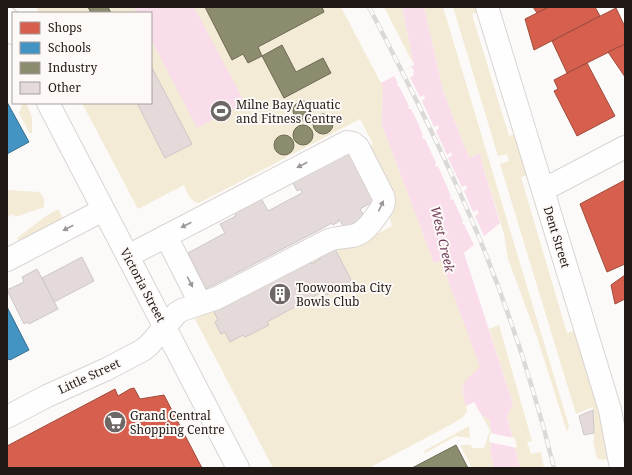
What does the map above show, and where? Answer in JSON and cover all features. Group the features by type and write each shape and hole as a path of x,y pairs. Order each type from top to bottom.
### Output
{"street":[{"name":"Dent Street","path":"487,7 543,190 617,407 621,468"},
{"path":"7,18 12,30"},
{"name":"Victoria Street","path":"49,104 238,468"},
{"name":"Little Street","path":"7,417 143,350 177,313 182,310 217,298 327,240 356,235 362,232 383,206 384,201 383,196 358,147 354,143 350,142 344,143 166,236"},
{"path":"543,190 625,147"},
{"path":"7,260 103,210"},
{"path":"128,256 166,236 200,304"}],"shaded area":[{"path":"36,7 341,7 383,87 382,125 434,263 441,261 481,367 464,384 463,394 467,411 464,416 454,423 369,468 273,468 195,319 334,247 350,248 392,226 367,147 373,144 360,119 199,203 191,199 184,185 138,209 83,104 152,104 152,12 38,12"},
{"path":"384,7 402,7 414,65"},
{"path":"424,7 443,7 569,426 567,432 537,337 508,259 504,234 481,160 481,153 469,158 443,91"},
{"path":"453,7 477,7 479,12 472,14 509,136 515,134 528,175 521,177 567,333 575,331 598,405 608,458 604,460 597,459 593,440 593,407 576,414 500,164 509,161 507,154 498,156"},
{"path":"26,104 32,117 32,133 30,134 19,113 22,105"},
{"path":"7,190 40,192 44,199 44,207 15,217 13,214 7,217"},
{"path":"58,209 65,221 21,244 17,238 46,216"},
{"path":"499,325 532,441 527,442 531,454 541,452 544,468 520,468 507,415 513,404 489,329"},
{"path":"482,416 489,419 492,433 490,449 494,468 472,468 460,445 471,445 472,448 484,448 490,430"},
{"path":"469,426 470,438 456,436 425,453 424,451"}],"water":[{"path":"134,7 194,7 245,103 197,128 152,41 152,12 136,12"},
{"name":"West Creek","path":"402,7 424,7 443,91 469,158 481,153 481,160 500,223 464,253 513,404 507,416 520,468 494,468 490,449 492,433 489,419 482,416 474,402 466,406 463,392 464,383 480,367 441,261 434,263 382,125 383,87 381,83 414,65"}],"pier":[{"path":"411,67 414,71 414,75 410,78 420,97 424,95 425,98 422,101 434,127 438,125 439,128 436,131 447,155 451,152 452,155 448,158 462,187 466,185 467,188 464,191 473,212 477,210 479,213 475,216 485,238 474,245 462,222 463,221 453,199 451,200 451,196 438,166 436,167 436,163 425,139 422,137 423,136 418,123 411,109 409,109 409,106 394,76"},
{"path":"490,433 515,438 517,448 489,442"}],"building: Shops":[{"path":"533,7 549,7 537,13"},
{"path":"549,7 595,7 600,16 534,50 525,19"},
{"path":"616,8 625,27 625,44 567,73 552,41"},
{"path":"625,44 625,77 608,52"},
{"path":"587,63 615,116 577,136 554,91 558,89 554,80"},
{"path":"625,180 625,264 607,272 580,204"},
{"path":"625,275 625,299 615,304 611,285"},
{"name":"Grand Central Shopping Centre","path":"134,388 140,399 164,395 202,468 7,468 7,446 115,389 118,396"}],"building: Schools":[{"path":"7,102 29,142 7,154"},
{"path":"7,307 29,350 10,360 7,360"}],"building: Industry":[{"path":"88,7 108,7 110,12 90,12"},
{"path":"205,7 322,7 324,12 258,47 262,56 248,63 243,54 232,60"},
{"path":"282,45 296,72 323,58 331,73 284,98 262,56"},
{"path":"299,101 307,101 313,107 313,115 307,121 299,121 293,115 293,107"},
{"path":"319,114 327,114 333,120 333,128 327,134 319,134 313,128 313,120"},
{"path":"299,125 307,125 313,131 313,139 307,145 299,145 293,139 293,131"},
{"path":"280,135 288,135 294,141 294,149 288,155 280,155 274,149 274,141"},
{"path":"456,445 468,468 412,468"}],"building: Other":[{"path":"152,68 192,144 165,158 138,104 152,104"},
{"path":"350,146 378,199 360,209 365,217 344,228 339,219 338,222 333,225 332,223 206,289 188,253 225,233 220,224 236,216 234,212 261,198 268,211 302,193 301,189 297,191 290,177"},
{"name":"Toowoomba City Bowls Club","path":"334,247 352,282 344,286 345,288 335,294 334,291 326,295 324,291 267,322 269,325 245,337 243,335 230,342 225,332 221,334 215,322 218,320 213,310 310,260 312,264 320,259 318,255"},
{"path":"82,257 94,281 54,302 42,278"},
{"path":"37,269 58,309 29,324 28,322 24,324 7,290 24,282 22,277"},
{"path":"593,410 594,433 584,435 579,416"}],"railway":[{"path":"369,7 438,145 488,259 520,348 538,407 554,468"}],"place":[{"name":"Milne Bay Aquatic and Fitness Centre","path":"221,111"},
{"name":"Toowoomba City Bowls Club","path":"280,294"},
{"name":"Grand Central Shopping Centre","path":"115,422"}]}
